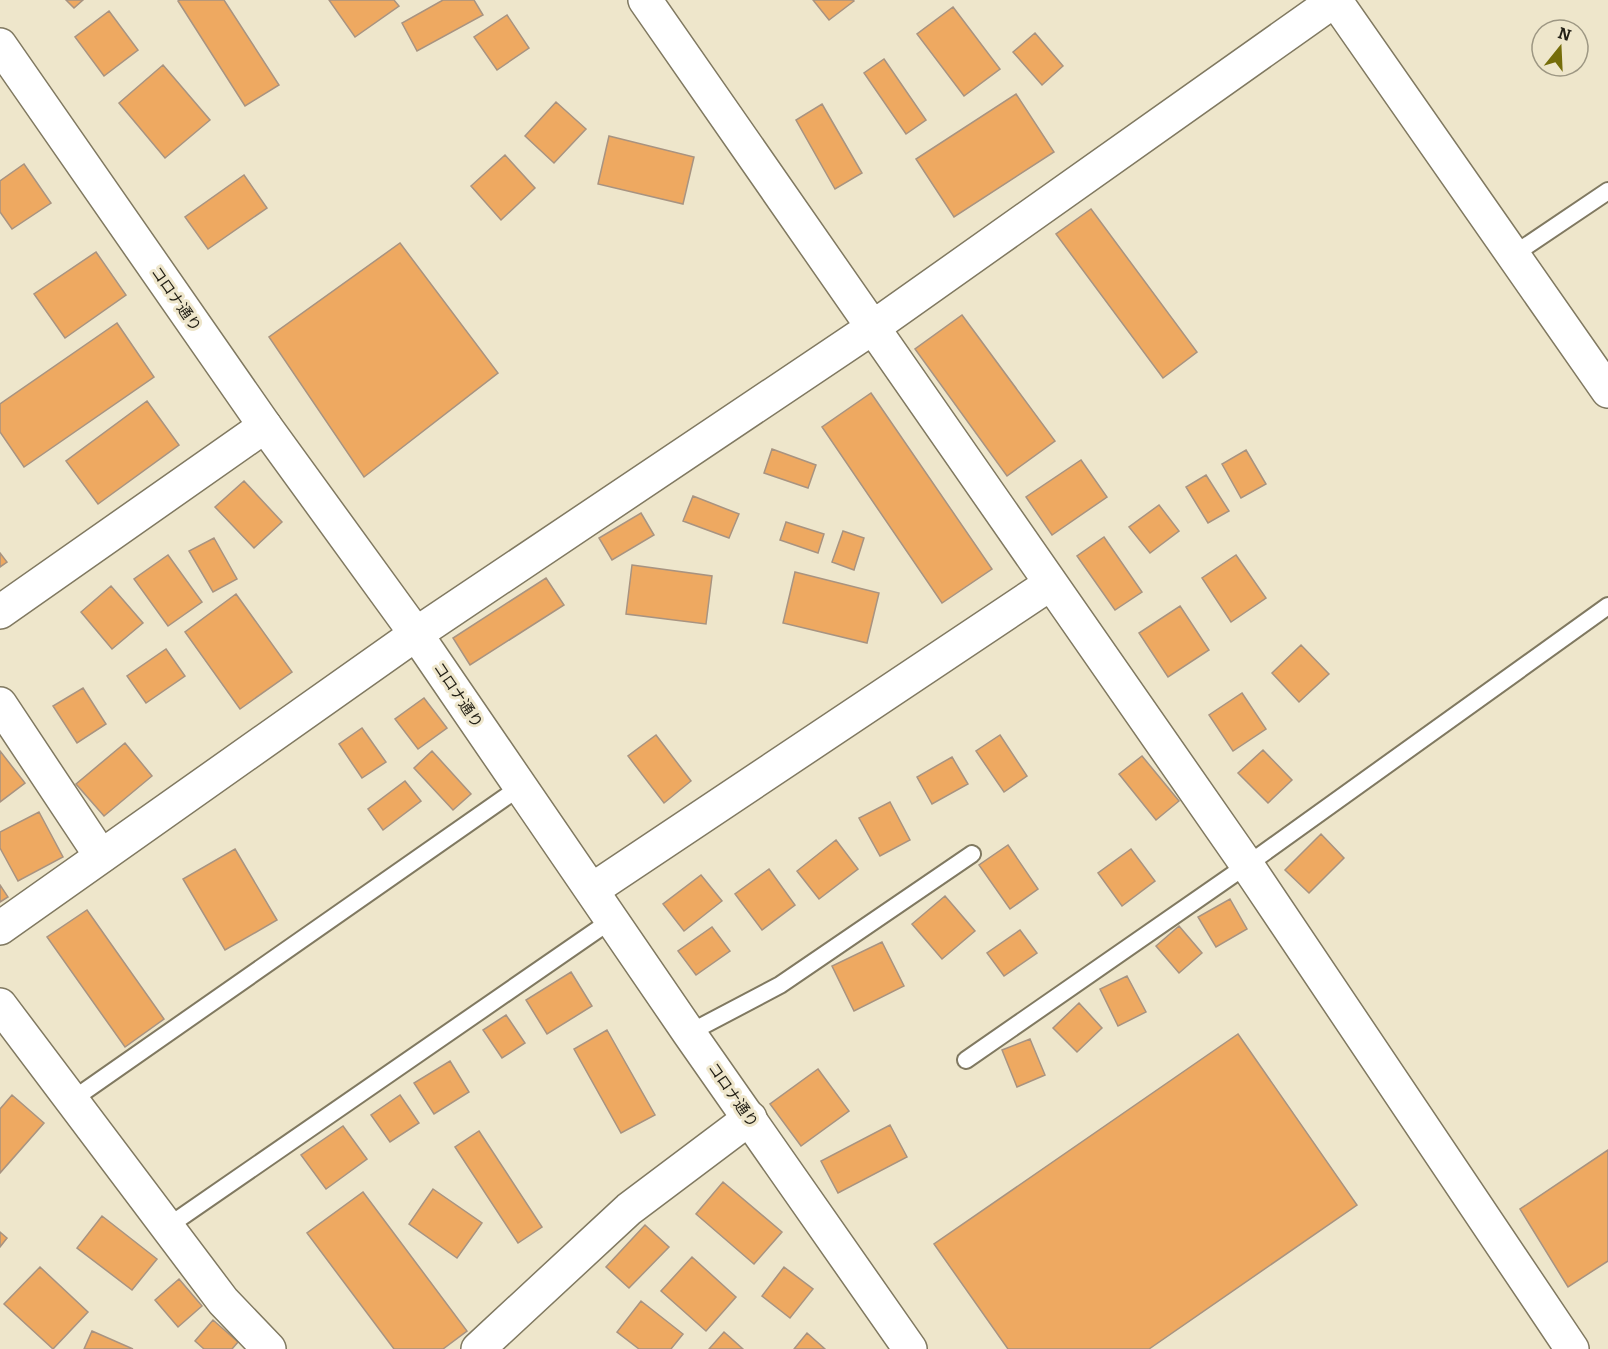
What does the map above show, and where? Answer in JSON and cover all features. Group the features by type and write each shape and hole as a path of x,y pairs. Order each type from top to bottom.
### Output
{"street":[{"path":"645,0 1247,865 1572,1349"},
{"path":"0,928 416,634 872,328 1335,0 1608,391"},
{"name":"コロナ通り","path":"0,45 265,426 416,634 689,1033 910,1349"},
{"path":"0,612 265,426"},
{"path":"592,890 1050,584"},
{"path":"0,704 101,856"},
{"path":"0,1005 223,1301 269,1349"},
{"path":"478,1349 629,1209 750,1118"}],"lane":[{"path":"1513,255 1608,191"},
{"path":"966,1060 1247,865 1608,606"},
{"path":"72,1100 520,787"},
{"path":"689,1033 780,985 972,854"},
{"path":"167,1227 612,919"}],"building":[{"path":"66,0 83,0 74,8"},
{"path":"224,0 279,85 245,106 178,1"},
{"path":"329,0 394,0 399,6 355,37"},
{"path":"443,0 474,0 483,15 417,51 402,23"},
{"path":"813,0 853,0 854,1 829,20"},
{"path":"953,7 1000,69 964,96 917,34"},
{"path":"109,11 138,50 104,76 75,37"},
{"path":"507,15 529,48 497,70 474,37"},
{"path":"1035,33 1063,66 1042,85 1013,52"},
{"path":"884,59 926,120 906,134 864,73"},
{"path":"163,65 210,120 165,158 119,103"},
{"path":"1016,94 1054,152 954,217 916,159"},
{"path":"556,102 586,129 554,163 525,136"},
{"path":"822,104 862,173 835,189 796,120"},
{"path":"609,136 694,157 683,204 598,184"},
{"path":"505,155 535,188 501,220 471,186"},
{"path":"24,164 51,203 12,229 0,212 0,181"},
{"path":"244,175 267,208 208,249 185,217"},
{"path":"1091,209 1197,352 1163,378 1056,234"},
{"path":"400,243 498,373 364,477 269,337"},
{"path":"96,252 126,295 65,338 34,294"},
{"path":"962,315 1055,441 1007,476 915,349"},
{"path":"117,323 154,377 24,467 0,432 0,404"},
{"path":"871,393 992,569 942,603 822,427"},
{"path":"147,401 179,445 98,504 66,461"},
{"path":"772,449 816,465 808,488 764,473"},
{"path":"1246,450 1266,484 1241,498 1222,464"},
{"path":"1081,460 1107,497 1052,535 1026,497"},
{"path":"1206,475 1229,511 1208,523 1186,487"},
{"path":"244,481 282,522 254,548 215,507"},
{"path":"693,496 739,514 729,538 683,521"},
{"path":"1159,505 1179,531 1150,553 1129,527"},
{"path":"641,513 654,535 612,560 599,538"},
{"path":"786,522 824,534 818,553 780,540"},
{"path":"843,531 864,538 854,570 832,562"},
{"path":"1104,537 1142,592 1115,610 1077,556"},
{"path":"214,538 237,579 213,592 189,551"},
{"path":"0,553 7,562 0,567"},
{"path":"168,555 202,602 168,626 134,579"},
{"path":"1236,555 1266,598 1231,622 1202,578"},
{"path":"632,565 712,576 706,624 626,614"},
{"path":"795,572 879,593 867,643 783,623"},
{"path":"546,578 564,605 470,665 453,638"},
{"path":"111,586 143,623 112,649 81,612"},
{"path":"236,594 292,672 240,709 185,632"},
{"path":"1180,606 1209,650 1168,677 1139,633"},
{"path":"1301,645 1329,674 1299,702 1272,673"},
{"path":"166,649 185,676 146,703 127,676"},
{"path":"83,688 106,724 77,743 53,706"},
{"path":"1242,693 1266,729 1233,751 1209,715"},
{"path":"424,698 447,728 418,749 395,719"},
{"path":"362,728 386,762 362,778 339,744"},
{"path":"656,735 691,781 664,803 628,756"},
{"path":"1000,735 1027,776 1004,792 976,751"},
{"path":"125,743 152,776 104,816 76,784"},
{"path":"1263,750 1292,780 1268,803 1238,773"},
{"path":"0,751 25,783 0,802"},
{"path":"432,751 471,794 453,810 414,768"},
{"path":"1142,756 1179,801 1156,820 1119,774"},
{"path":"952,757 968,784 932,804 917,777"},
{"path":"405,781 421,801 383,830 368,809"},
{"path":"890,802 910,840 880,856 859,818"},
{"path":"39,812 63,857 18,881 0,848 0,832"},
{"path":"1321,834 1344,858 1309,893 1285,870"},
{"path":"836,840 858,869 819,899 797,871"},
{"path":"1008,845 1038,889 1010,909 979,865"},
{"path":"235,849 277,920 225,950 183,879"},
{"path":"1131,849 1155,881 1122,906 1098,873"},
{"path":"769,869 795,905 762,930 735,894"},
{"path":"701,875 722,901 684,931 663,904"},
{"path":"0,885 8,897 0,902"},
{"path":"945,896 975,931 942,959 912,924"},
{"path":"1230,899 1247,929 1216,947 1198,917"},
{"path":"87,910 164,1019 125,1047 47,937"},
{"path":"1179,926 1202,953 1179,973 1156,946"},
{"path":"712,927 730,951 696,975 678,951"},
{"path":"1020,930 1037,953 1004,976 987,953"},
{"path":"882,942 904,986 854,1011 832,966"},
{"path":"571,972 592,1006 547,1034 526,1000"},
{"path":"1127,976 1146,1012 1118,1026 1100,989"},
{"path":"1079,1003 1102,1028 1077,1052 1053,1028"},
{"path":"506,1015 525,1043 502,1058 483,1030"},
{"path":"607,1030 655,1115 621,1133 574,1049"},
{"path":"1238,1034 1357,1205 1149,1349 1008,1349 934,1244"},
{"path":"1030,1039 1045,1075 1017,1087 1002,1050"},
{"path":"450,1061 469,1092 434,1114 414,1083"},
{"path":"818,1069 849,1111 801,1146 770,1104"},
{"path":"12,1095 44,1123 0,1173 0,1109"},
{"path":"400,1095 419,1123 390,1142 371,1115"},
{"path":"890,1125 907,1157 838,1193 821,1161"},
{"path":"343,1126 367,1159 326,1189 301,1155"},
{"path":"479,1131 542,1227 518,1243 455,1147"},
{"path":"1608,1150 1608,1261 1568,1287 1520,1209"},
{"path":"723,1182 782,1232 754,1264 696,1214"},
{"path":"433,1189 482,1223 457,1258 409,1224"},
{"path":"363,1192 467,1331 443,1349 394,1349 307,1233"},
{"path":"102,1216 157,1259 132,1290 77,1248"},
{"path":"645,1225 669,1247 629,1288 606,1267"},
{"path":"0,1232 7,1238 0,1247"},
{"path":"692,1257 736,1297 706,1331 661,1291"},
{"path":"40,1267 88,1312 53,1349 4,1304"},
{"path":"784,1267 813,1289 790,1318 762,1296"},
{"path":"179,1279 202,1306 178,1327 155,1300"},
{"path":"641,1301 683,1334 671,1349 639,1349 617,1332"},
{"path":"213,1320 238,1342 232,1349 204,1349 195,1341"},
{"path":"92,1331 133,1349 84,1349"},
{"path":"724,1332 743,1349 709,1349"},
{"path":"807,1333 825,1349 794,1349"}]}
